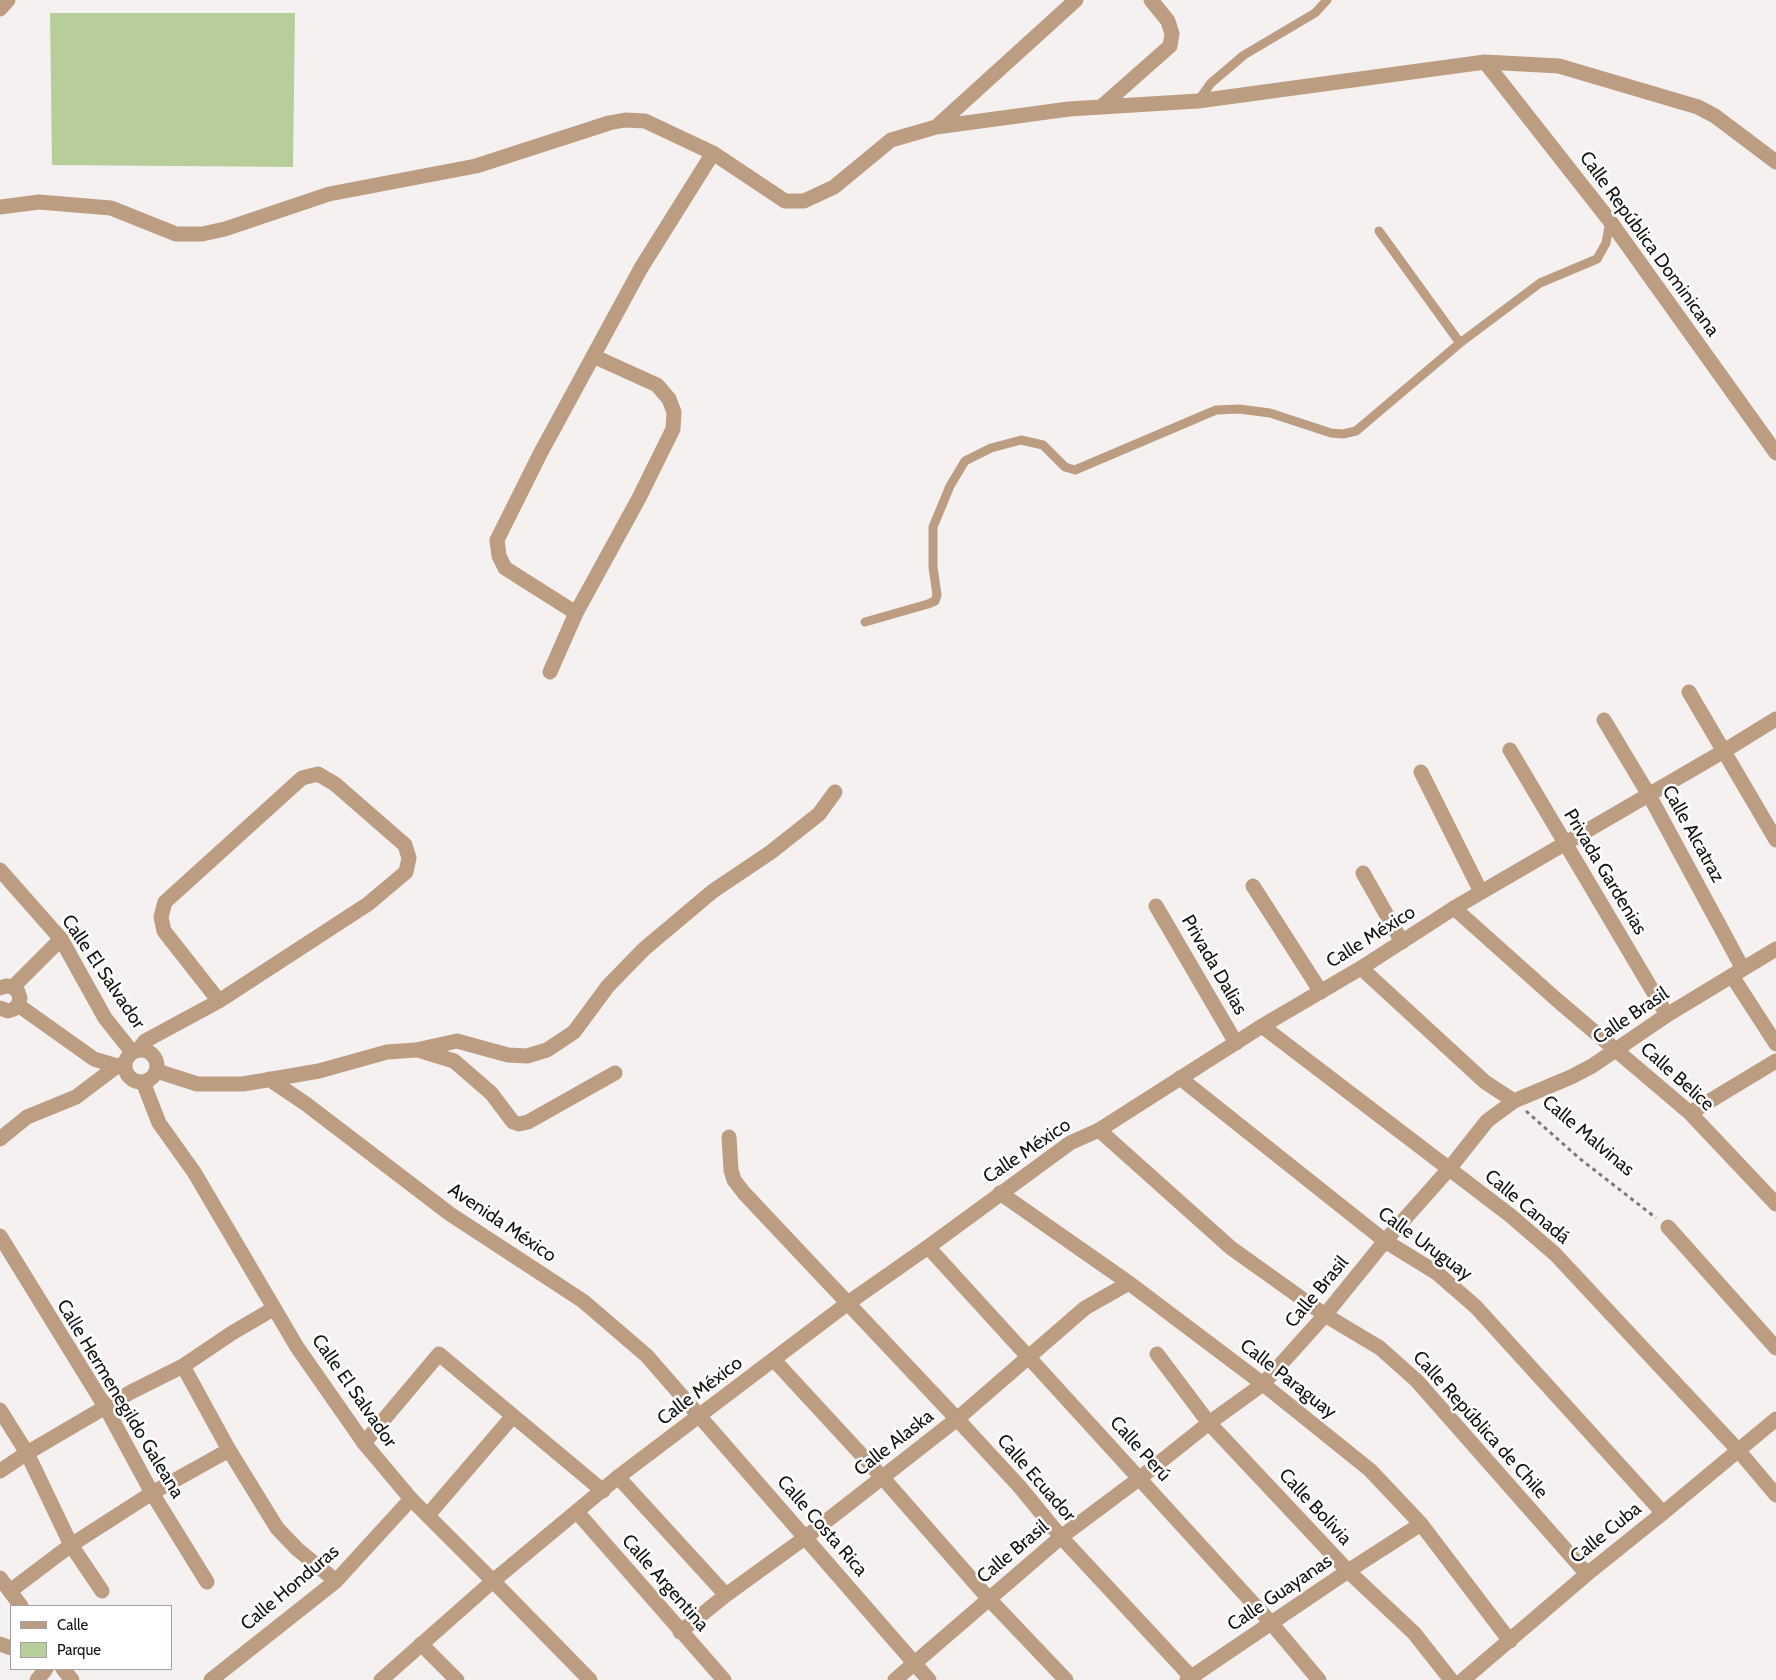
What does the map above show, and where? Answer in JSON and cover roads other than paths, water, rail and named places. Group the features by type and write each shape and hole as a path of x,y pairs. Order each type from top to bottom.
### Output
{"street":[{"path":"0,10 8,0"},
{"path":"936,127 1076,0"},
{"path":"1101,107 1170,46 1172,34 1168,21 1151,0"},
{"path":"0,207 39,202 111,208 176,234 202,234 225,229 329,194 476,166 609,123 625,120 645,121 712,153 785,201 804,201 834,187 891,140 936,127 1069,109 1198,101 1485,62 1559,66 1698,107 1715,116 1776,162"},
{"name":"Calle República Dominicana","path":"1485,62 1610,221 1776,454"},
{"path":"576,613 505,568 499,556 497,540 540,454 641,268 712,153"},
{"path":"550,672 576,613 639,498 673,429 674,412 669,399 657,385 593,356"},
{"path":"1689,692 1776,840"},
{"name":"Calle México","path":"381,1680 493,1581 618,1477 848,1303 928,1247 1070,1142 1099,1130 1262,1026 1322,992 1480,892 1649,795 1776,719"},
{"name":"Calle Alcatraz","path":"1604,720 1649,795 1776,1044"},
{"name":"Privada Gardenias","path":"1510,750 1667,1015"},
{"path":"1421,772 1480,892"},
{"path":"0,1139 27,1117 76,1097 128,1058 145,1041 218,1001 368,904 406,872 409,858 405,845 335,784 318,774 302,778 165,902 161,917 164,931 218,1001"},
{"path":"157,1071 197,1084 243,1084 319,1072 387,1052 416,1050 457,1041 508,1055 527,1056 548,1050 574,1032 608,986 644,949 713,891 771,852 819,814 835,792"},
{"name":"Calle El Salvador","path":"0,870 60,939 128,1058"},
{"path":"1363,873 1402,942"},
{"path":"1253,886 1322,992"},
{"name":"Privada Dalias","path":"1156,906 1236,1043"},
{"name":"Calle Belice","path":"1454,908 1690,1113 1776,1204"},
{"path":"0,1008 8,1011 14,1009 20,998 18,992 6,988 60,939"},
{"name":"Calle Brasil","path":"895,1680 1061,1538 1209,1423 1263,1384 1325,1315 1385,1242 1449,1169 1487,1121 1514,1101 1571,1077 1616,1050 1667,1015 1776,949"},
{"name":"Calle Malvinas","path":"1361,968 1485,1082 1514,1101"},
{"path":"18,1004 94,1059 128,1058 146,1050 154,1055 157,1062 157,1071 152,1078 143,1082 136,1081 130,1078 126,1071 128,1058"},
{"name":"Calle Canadá","path":"1262,1026 1511,1216 1555,1254 1738,1450 1776,1495"},
{"path":"416,1050 454,1061 490,1093 513,1122 519,1124 528,1122 615,1073"},
{"path":"1690,1113 1776,1061"},
{"name":"Calle Uruguay","path":"1180,1078 1385,1242 1437,1273 1476,1307 1663,1513"},
{"name":"Avenida México","path":"269,1079 306,1104 450,1214 583,1301 647,1356 699,1416"},
{"name":"Calle El Salvador","path":"143,1082 159,1123 194,1172 297,1347 364,1443 410,1499 590,1680"},
{"name":"Calle República de Chile","path":"1099,1130 1231,1248 1325,1315 1380,1348 1417,1380 1587,1574"},
{"name":"Calle Ecuador","path":"729,1137 731,1170 734,1180 744,1193 1019,1486 1061,1538 1190,1679"},
{"name":"Calle Paraguay","path":"1000,1193 1129,1283 1263,1384 1370,1470 1421,1524 1510,1641"},
{"path":"1668,1227 1776,1348"},
{"name":"Calle Hermenegildo Galeana","path":"1,1241 106,1408 152,1493 207,1582"},
{"name":"Calle Perú","path":"928,1247 1272,1624 1319,1680"},
{"name":"Calle Alaska","path":"680,1632 957,1420 1085,1308 1129,1283"},
{"path":"0,1472 27,1453 131,1392 184,1366 232,1333 274,1309"},
{"path":"364,1443 438,1354 602,1490"},
{"name":"Calle Bolivia","path":"1157,1354 1209,1423 1348,1572 1414,1633 1451,1680"},
{"path":"774,1360 882,1477 989,1599 1066,1680"},
{"path":"184,1366 230,1450 277,1528 303,1554 336,1581"},
{"path":"0,1410 27,1453 71,1545 102,1592"},
{"path":"428,1515 514,1416"},
{"name":"Calle Costa Rica","path":"699,1416 930,1680"},
{"name":"Calle Cuba","path":"1463,1680 1587,1574 1776,1419"},
{"path":"10,1591 71,1545 152,1493 230,1450"},
{"path":"618,1477 726,1595"},
{"name":"Calle Honduras","path":"211,1680 336,1581 410,1499"},
{"name":"Calle Argentina","path":"577,1512 680,1632 724,1680"},
{"name":"Calle Guayanas","path":"1190,1679 1421,1524"},
{"path":"0,1578 20,1605"},
{"path":"421,1644 457,1680"},
{"path":"37,1680 45,1670"},
{"path":"64,1670 72,1680"}],"lane":[{"path":"1198,101 1211,83 1244,55 1315,12 1327,0"},
{"path":"865,622 935,601 933,526 950,486 965,461 991,448 1021,440 1043,444 1065,467 1075,470 1216,410 1239,409 1270,412 1331,433 1343,434 1356,431 1460,343 1540,283 1597,259 1606,243 1610,221"},
{"path":"1379,231 1460,343"}]}
